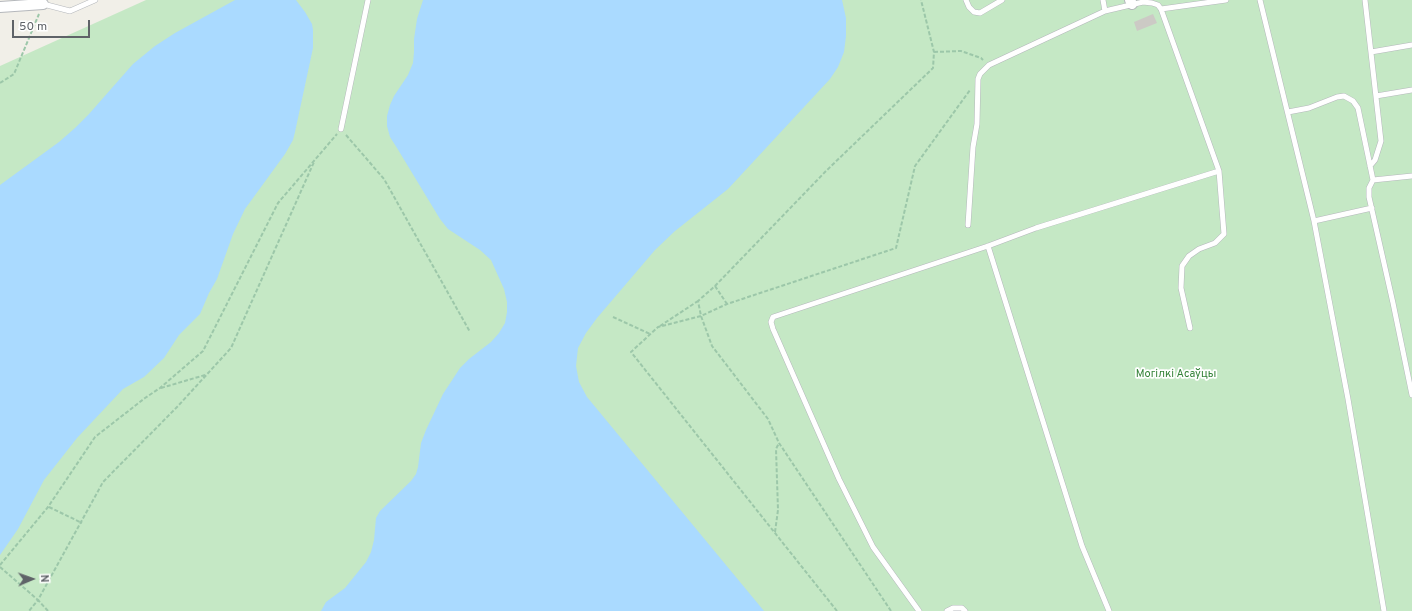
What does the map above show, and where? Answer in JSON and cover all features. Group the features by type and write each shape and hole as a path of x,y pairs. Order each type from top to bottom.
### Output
{"street":[{"path":"0,7 43,4"}],"lane":[{"path":"43,4 70,11 95,0"},
{"path":"341,129 368,0"},
{"path":"966,0 974,12 980,13 1002,0"},
{"path":"1103,0 1102,4 1105,11"},
{"path":"1161,9 1226,0"},
{"path":"1260,0 1314,221 1348,399 1384,611"},
{"path":"1365,0 1380,141 1375,160 1370,166"},
{"path":"968,225 973,147 977,124 978,79 980,74 989,65 1105,11 1131,2 1152,3 1158,5 1161,9 1219,171 1224,234 1215,243 1199,249 1189,256 1182,266 1181,288 1190,328"},
{"path":"1371,52 1412,45"},
{"path":"1376,96 1412,90"},
{"path":"1288,112 1310,108 1337,97 1344,96 1353,101 1358,108 1373,180 1369,188 1372,208 1412,395"},
{"path":"919,611 873,547 839,479 776,336 771,322 773,317 988,246 1036,228 1219,171"},
{"path":"1373,180 1412,176"},
{"path":"1314,221 1372,208"},
{"path":"988,246 1082,546 1109,611"},
{"path":"947,611 953,608 962,608 965,611"}],"path":[{"path":"0,83 14,74 43,4"},
{"path":"934,52 961,51 980,58 989,65"},
{"path":"658,327 701,316 727,304 896,248 915,166 978,79"},
{"path":"48,611 0,566 48,507 95,437 160,388 203,350 278,203 341,129 384,179 470,332"},
{"path":"29,611 38,600 104,482 178,406 231,348 315,159"},
{"path":"715,286 727,304"},
{"path":"698,302 658,327 631,352 837,611"},
{"path":"613,317 650,334"},
{"path":"160,388 206,375"},
{"path":"775,533 778,510 776,449 779,443"},
{"path":"48,507 82,523"}],"green space":[{"name":"Могілкі Асаўцы","path":"146,0 1412,0 1412,611 0,611 0,66"}],"water":[{"path":"235,0 296,0 312,24 313,48 293,140 285,154 245,209 233,234 217,279 200,314 179,335 164,358 144,377 123,389 77,438 44,480 18,529 0,555 0,185 59,142 75,128 133,64 155,46 175,33"},
{"path":"423,0 842,0 846,18 844,52 838,67 830,79 728,189 675,231 655,250 597,318 586,333 578,348 576,366 579,382 587,397 764,611 321,611 326,602 345,588 366,562 371,552 374,540 376,518 380,511 411,481 416,474 421,443 443,394 460,368 491,342 499,333 505,323 507,312 507,302 504,289 491,260 480,250 448,229 440,219 390,137 387,126 387,116 390,105 394,96 408,75 413,63 417,19"}],"building":[{"path":"1153,14 1157,23 1137,31 1134,22"}]}
